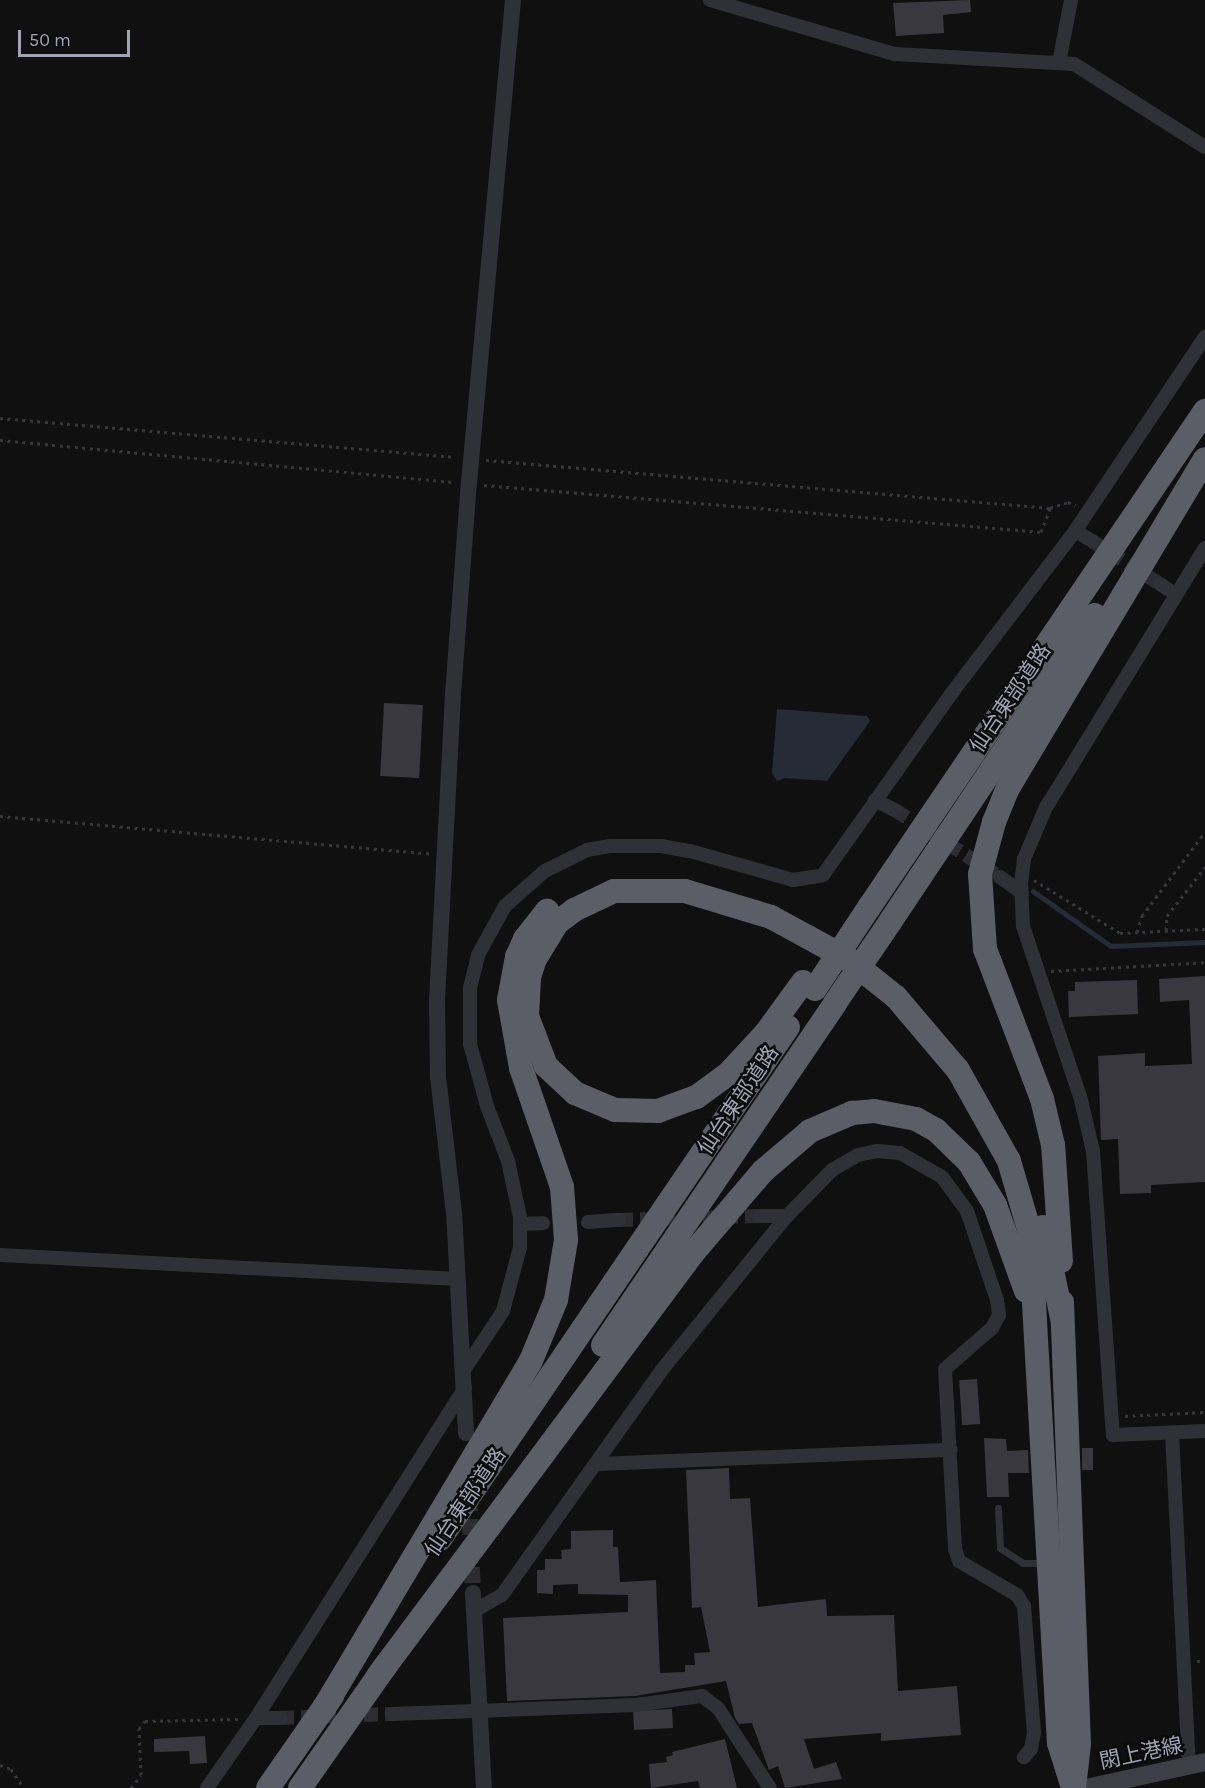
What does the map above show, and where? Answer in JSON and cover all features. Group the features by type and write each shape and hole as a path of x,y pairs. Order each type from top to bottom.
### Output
{"highway":[{"name":"仙台東部道路","path":"268,1788 864,903 1038,656 1205,411"},
{"name":"仙台東部道路","path":"300,1788 1205,457"},
{"path":"1074,1788 1079,1744 1058,1182 1053,1145 1042,1099 985,950 980,874 986,848 1008,788 1205,457"},
{"path":"324,1708 530,1363 556,1300 563,1267 566,1212 555,1163 513,1040 509,1000 511,978 525,939 550,908 584,885 624,873 646,872 720,882 760,896 825,927 909,988 958,1043 1011,1127 1043,1228 1062,1318"},
{"path":"809,986 728,1074 696,1097 658,1111 615,1110 575,1093 546,1066 527,1016 529,977 544,940 574,910 614,891 660,888 713,897 771,917 816,939 896,997 941,1046 978,1100 1018,1187 1033,1253 1034,1319 1059,1743 1074,1788"},
{"path":"378,1676 693,1253 763,1171 810,1131 852,1113 874,1111 916,1119 954,1144 995,1205 1034,1319"}],"main road":[{"name":"閖上港線","path":"1086,1788 1197,1764"}],"street":[{"path":"466,1432 458,1279 438,1076 437,1000 444,855 469,483 513,0"},
{"path":"710,0 743,4 895,54 1074,64 1205,147"},
{"path":"1059,63 1071,0"},
{"path":"207,1788 256,1718 503,1311 520,1247 520,1224 508,1161 487,1106 470,1044 470,988 478,955 505,906 545,871 587,850 610,846 661,846 690,851 776,877 808,880 823,875 875,800 1076,531 1205,337"},
{"path":"1076,531 1092,541"},
{"path":"1205,548 1046,807 1022,873 1023,927 1080,1096 1093,1151 1113,1435 1205,1431"},
{"path":"1160,584 1175,594"},
{"path":"875,800 895,810"},
{"path":"1000,877 1022,893"},
{"path":"474,1611 502,1595 598,1464 662,1371 787,1216 832,1170 858,1155 877,1151 900,1154 942,1177 967,1210 999,1315 992,1328 945,1369 955,1549 959,1561 1017,1595 1027,1619 1034,1733 1031,1749 1024,1757"},
{"path":"759,1216 787,1216"},
{"path":"588,1222 619,1220"},
{"path":"520,1224 543,1223"},
{"path":"0,1256 458,1279"},
{"path":"1172,1432 1197,1764"},
{"path":"598,1464 951,1450"},
{"path":"473,1593 484,1788"},
{"path":"392,1714 636,1705 702,1696 718,1708 770,1788"},
{"path":"256,1718 280,1718"}],"lane":[{"path":"998,1508 1000,1548 1023,1563 1048,1563"}],"path":[{"path":"0,418 1050,508 1068,502 1088,510"},
{"path":"0,440 1041,532 1050,508"},
{"path":"0,816 444,855"},
{"path":"1137,932 1142,916 1205,832"},
{"path":"1166,931 1167,916 1205,867"},
{"path":"1022,873 1120,933 1205,929"},
{"path":"1037,972 1205,962"},
{"path":"1111,1416 1205,1412"},
{"path":"131,1788 141,1776 140,1727 145,1721 256,1718"},
{"path":"0,1766 11,1768 24,1788"}],"shaded area":[{"path":"777,709 867,716 870,721 827,781 785,778 777,781 772,773"}],"building":[{"path":"970,0 971,12 943,15 944,33 896,36 893,3"},
{"path":"384,703 423,705 419,778 380,776"},
{"path":"1205,976 1205,1182 1151,1185 1151,1193 1120,1194 1118,1139 1101,1140 1098,1056 1145,1053 1145,1066 1192,1064 1189,1000 1160,1002 1159,979"},
{"path":"1137,980 1138,1014 1069,1017 1068,991 1075,991 1075,982"},
{"path":"977,1379 980,1424 962,1425 959,1380"},
{"path":"984,1438 1006,1439 1007,1451 1028,1450 1029,1473 1008,1473 1009,1497 987,1497"},
{"path":"1082,1448 1093,1448 1093,1470 1082,1470"},
{"path":"729,1468 730,1499 750,1498 758,1607 826,1599 827,1616 894,1615 898,1691 957,1686 961,1735 881,1741 881,1733 804,1739 814,1769 836,1762 842,1779 785,1788 778,1766 769,1770 752,1723 739,1724 735,1718 726,1681 635,1696 507,1701 503,1618 628,1612 628,1595 578,1594 578,1584 553,1585 553,1594 537,1593 537,1570 545,1570 545,1559 562,1559 561,1550 571,1549 571,1531 613,1530 613,1547 618,1547 620,1582 656,1580 660,1673 685,1672 685,1665 695,1665 694,1653 710,1652 701,1607 692,1608 686,1470"},
{"path":"672,1709 673,1728 634,1730 633,1711"},
{"path":"205,1736 207,1763 190,1764 189,1751 154,1752 154,1739"},
{"path":"725,1739 737,1788 700,1788 698,1781 651,1788 649,1764 667,1762 666,1757 673,1755 672,1752"}],"waterway":[{"path":"1033,891 1111,946 1205,942"}],"tunnel":[{"path":"1092,541 1160,584"},
{"path":"895,810 1000,877"},
{"path":"619,1220 760,1216"},
{"path":"469,1495 473,1593"},
{"path":"280,1718 392,1714"}]}
